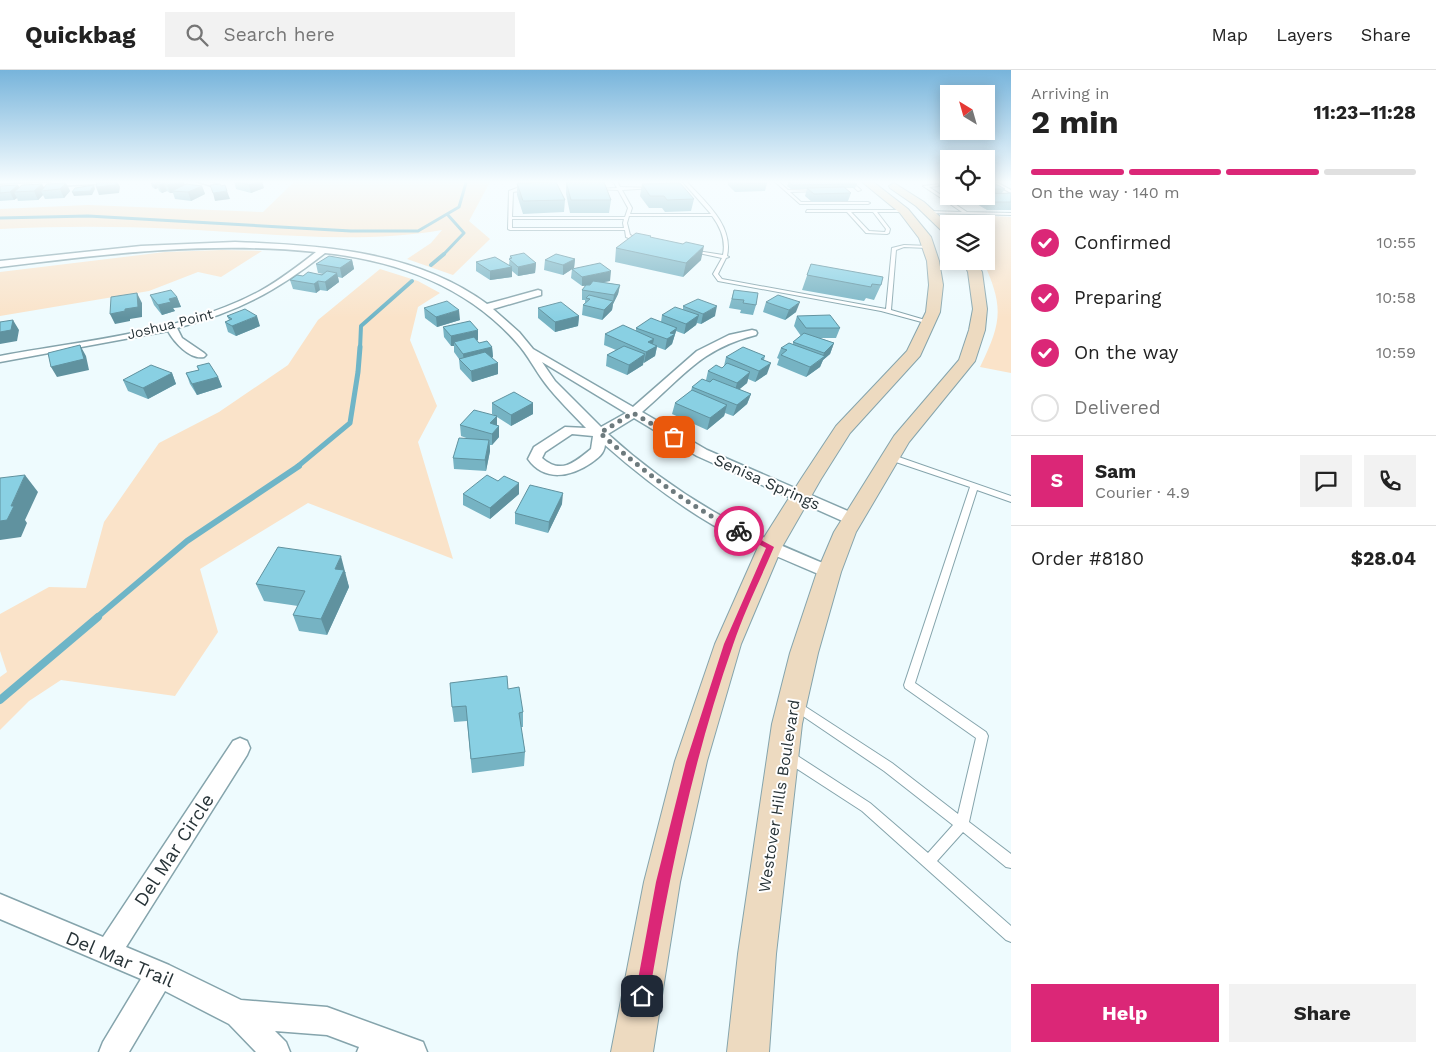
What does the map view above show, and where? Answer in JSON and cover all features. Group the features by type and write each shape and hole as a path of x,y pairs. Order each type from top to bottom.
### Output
{"main road":[{"path":"632,1052 662,882 691,762 728,644 770,547 800,498 843,430 914,353 933,312 936,285 933,260 925,237 917,227"},
{"name":"Westover Hills Boulevard","path":"748,1052 756,954 783,752 804,653 829,572 852,519 890,457 922,413 943,392 967,361 977,330 980,309 974,270"}],"street":[{"name":"Senisa Springs","path":"0,264 182,245 272,245 324,249 402,266 446,284 485,308 529,350 702,453 800,498 852,519"},
{"name":"Joshua Point","path":"0,359 171,326 214,314 258,296 324,249"},
{"path":"485,308 538,292"},
{"path":"171,326 178,340 200,355"},
{"path":"600,433 633,413 678,370 718,342 735,335 752,333"},
{"name":"Senisa Springs","path":"529,350 552,385 600,433 642,470 717,520 770,547 829,572"},
{"name":"Del Mar Circle","path":"108,952 240,748"},
{"name":"Del Mar Trail","path":"0,906 17,915 160,974 239,1014 276,1052"},
{"path":"113,1052 160,974"},
{"name":"Del Mar Trail","path":"239,1014 327,1021 374,1045 413,1052"}],"lane":[{"path":"510,227 510,229 626,229 630,238 648,243"},
{"path":"721,227 728,244 727,257 715,274 720,280 888,311 929,322"},
{"path":"863,227 868,232 888,232 886,227"},
{"path":"888,311 894,249 904,246 928,247"},
{"path":"682,249 727,257"},
{"path":"890,457 1011,499"},
{"path":"928,862 962,824 982,736 909,685 974,486"},
{"path":"792,704 888,767 1011,862"},
{"path":"783,752 866,807 1011,936"}],"shaded area":[{"path":"0,227 476,227 490,239 453,275 407,259 431,243 442,230 376,237 310,237 133,227 0,229"},
{"path":"995,227 1011,227 1011,373 980,367 993,338 998,314 987,270 995,270"},
{"path":"262,251 221,277 198,272 149,291 0,316 0,272 165,252"},
{"path":"380,269 418,281 440,293 418,307 410,340 437,406 418,442 453,559 308,503 200,569 218,632 175,696 61,680 29,701 0,730 0,677 7,672 0,651 0,614 49,587 86,588 104,522 159,443 219,412 288,365 318,320"}],"building":[{"path":"636,233 683,244 686,242 704,246 686,263 616,248"},
{"path":"524,253 536,263 518,267 509,259 512,258 510,256"},
{"path":"556,254 575,259 563,265 545,260"},
{"path":"329,256 352,260 340,268 316,264"},
{"path":"495,257 512,267 490,271 476,262"},
{"path":"600,263 611,271 582,277 572,269"},
{"path":"811,264 883,277 881,285 872,284 871,287 807,275"},
{"path":"327,271 337,273 325,282 318,281 314,284 290,280 297,275 303,276 308,272 322,275"},
{"path":"593,281 620,285 614,295 582,290"},
{"path":"171,290 177,297 169,299 171,302 158,305 150,295"},
{"path":"734,290 758,293 756,305 743,303 744,300 732,299"},
{"path":"137,293 138,307 110,314 111,297"},
{"path":"589,295 613,301 604,310 583,305 590,299 586,298"},
{"path":"778,295 800,302 789,310 766,302"},
{"path":"698,299 717,306 703,314 683,306"},
{"path":"447,301 459,310 436,317 424,308"},
{"path":"561,302 579,316 555,322 538,308"},
{"path":"675,307 699,315 686,324 662,315"},
{"path":"245,309 257,316 232,326 225,322 232,319 227,316"},
{"path":"830,315 840,328 806,328 797,316"},
{"path":"651,318 677,328 670,333 675,334 667,339 636,328"},
{"path":"13,320 11,330 0,332 0,322"},
{"path":"470,321 478,330 451,336 443,327"},
{"path":"623,325 654,339 648,342 657,346 646,352 605,334"},
{"path":"804,333 834,343 824,353 793,342"},
{"path":"474,337 479,343 487,341 492,347 463,354 454,342"},
{"path":"789,343 825,356 810,367 781,355 787,350 781,348"},
{"path":"80,345 84,359 51,367 48,353"},
{"path":"624,346 645,354 629,365 607,355"},
{"path":"743,347 765,356 761,359 771,363 759,371 726,357"},
{"path":"485,352 498,363 471,371 459,359"},
{"path":"209,363 218,377 192,384 186,373 199,370 197,366"},
{"path":"727,363 750,372 737,383 708,371 716,365 722,368"},
{"path":"151,365 172,373 143,388 123,380"},
{"path":"702,379 710,382 713,379 751,394 737,405 692,387"},
{"path":"692,390 727,405 710,418 675,403"},
{"path":"514,392 533,403 511,415 492,403"},
{"path":"474,410 497,416 490,423 499,426 492,434 460,425"},
{"path":"459,438 489,440 485,460 453,458"},
{"path":"25,475 7,520 0,521 0,478"},
{"path":"487,475 498,481 504,476 519,483 490,508 463,494"},
{"path":"530,485 563,493 549,522 515,513"},
{"path":"278,547 341,556 335,569 344,570 321,619 293,615 305,591 256,584"},
{"path":"507,676 508,689 519,687 523,712 519,713 525,752 471,759 466,706 452,707 450,683"}],"waterway":[{"path":"278,227 351,231 418,231 425,227"},
{"path":"444,254 464,233 458,227"},
{"path":"431,265 444,254"},
{"path":"360,349 361,326 412,281"},
{"path":"297,467 350,423 360,347"},
{"path":"96,618 187,541 299,466"},
{"path":"0,700 98,617"}],"way so far":[{"path":"674,437 633,413 600,433 642,470 717,520 739,531"}],"route":[{"path":"642,996 662,882 691,762 728,644 770,547 739,531"}]}
